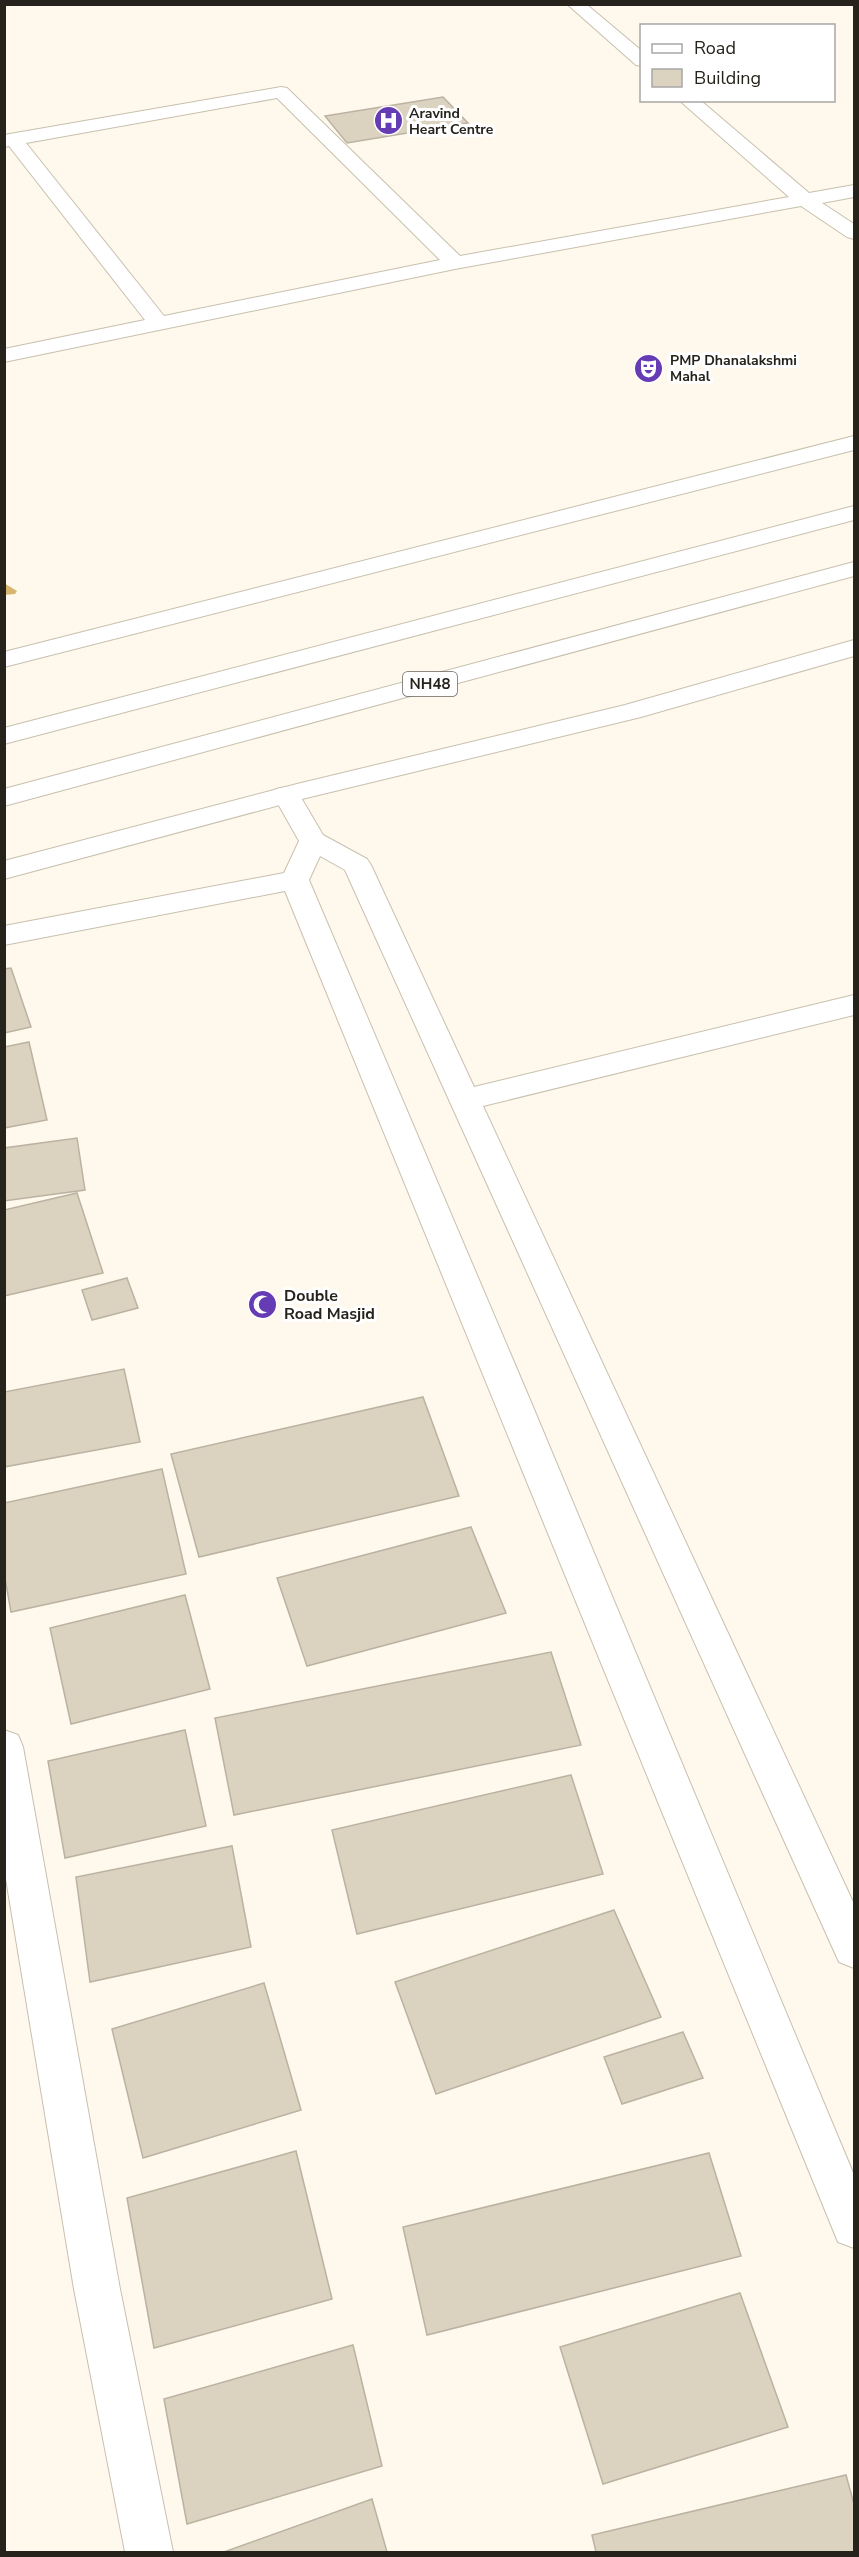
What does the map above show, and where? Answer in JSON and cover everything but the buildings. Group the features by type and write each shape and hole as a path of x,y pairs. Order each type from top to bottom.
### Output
{"main road":[{"path":"575,4 640,59"},
{"path":"159,323 9,140 281,92 455,263"},
{"path":"690,102 806,201 855,233"},
{"path":"4,356 455,263 855,191"},
{"path":"4,660 855,442"},
{"path":"4,736 855,513"},
{"name":"NH48","path":"4,798 855,569"},
{"path":"4,870 286,795 632,711 855,648"},
{"path":"286,795 313,841 357,865 463,1100 855,1948"},
{"path":"313,841 295,880 513,1401 764,2014 855,2226"},
{"path":"4,936 295,880"},
{"path":"463,1100 855,1005"},
{"path":"4,1747 97,2289 149,2553"}],"waterway":[{"path":"4,588 9,591"}],"place":[{"name":"Aravind Heart Centre","path":"388,121"},
{"name":"PMP Dhanalakshmi Mahal","path":"649,368"},
{"name":"Double Road Masjid","path":"263,1304"}]}
